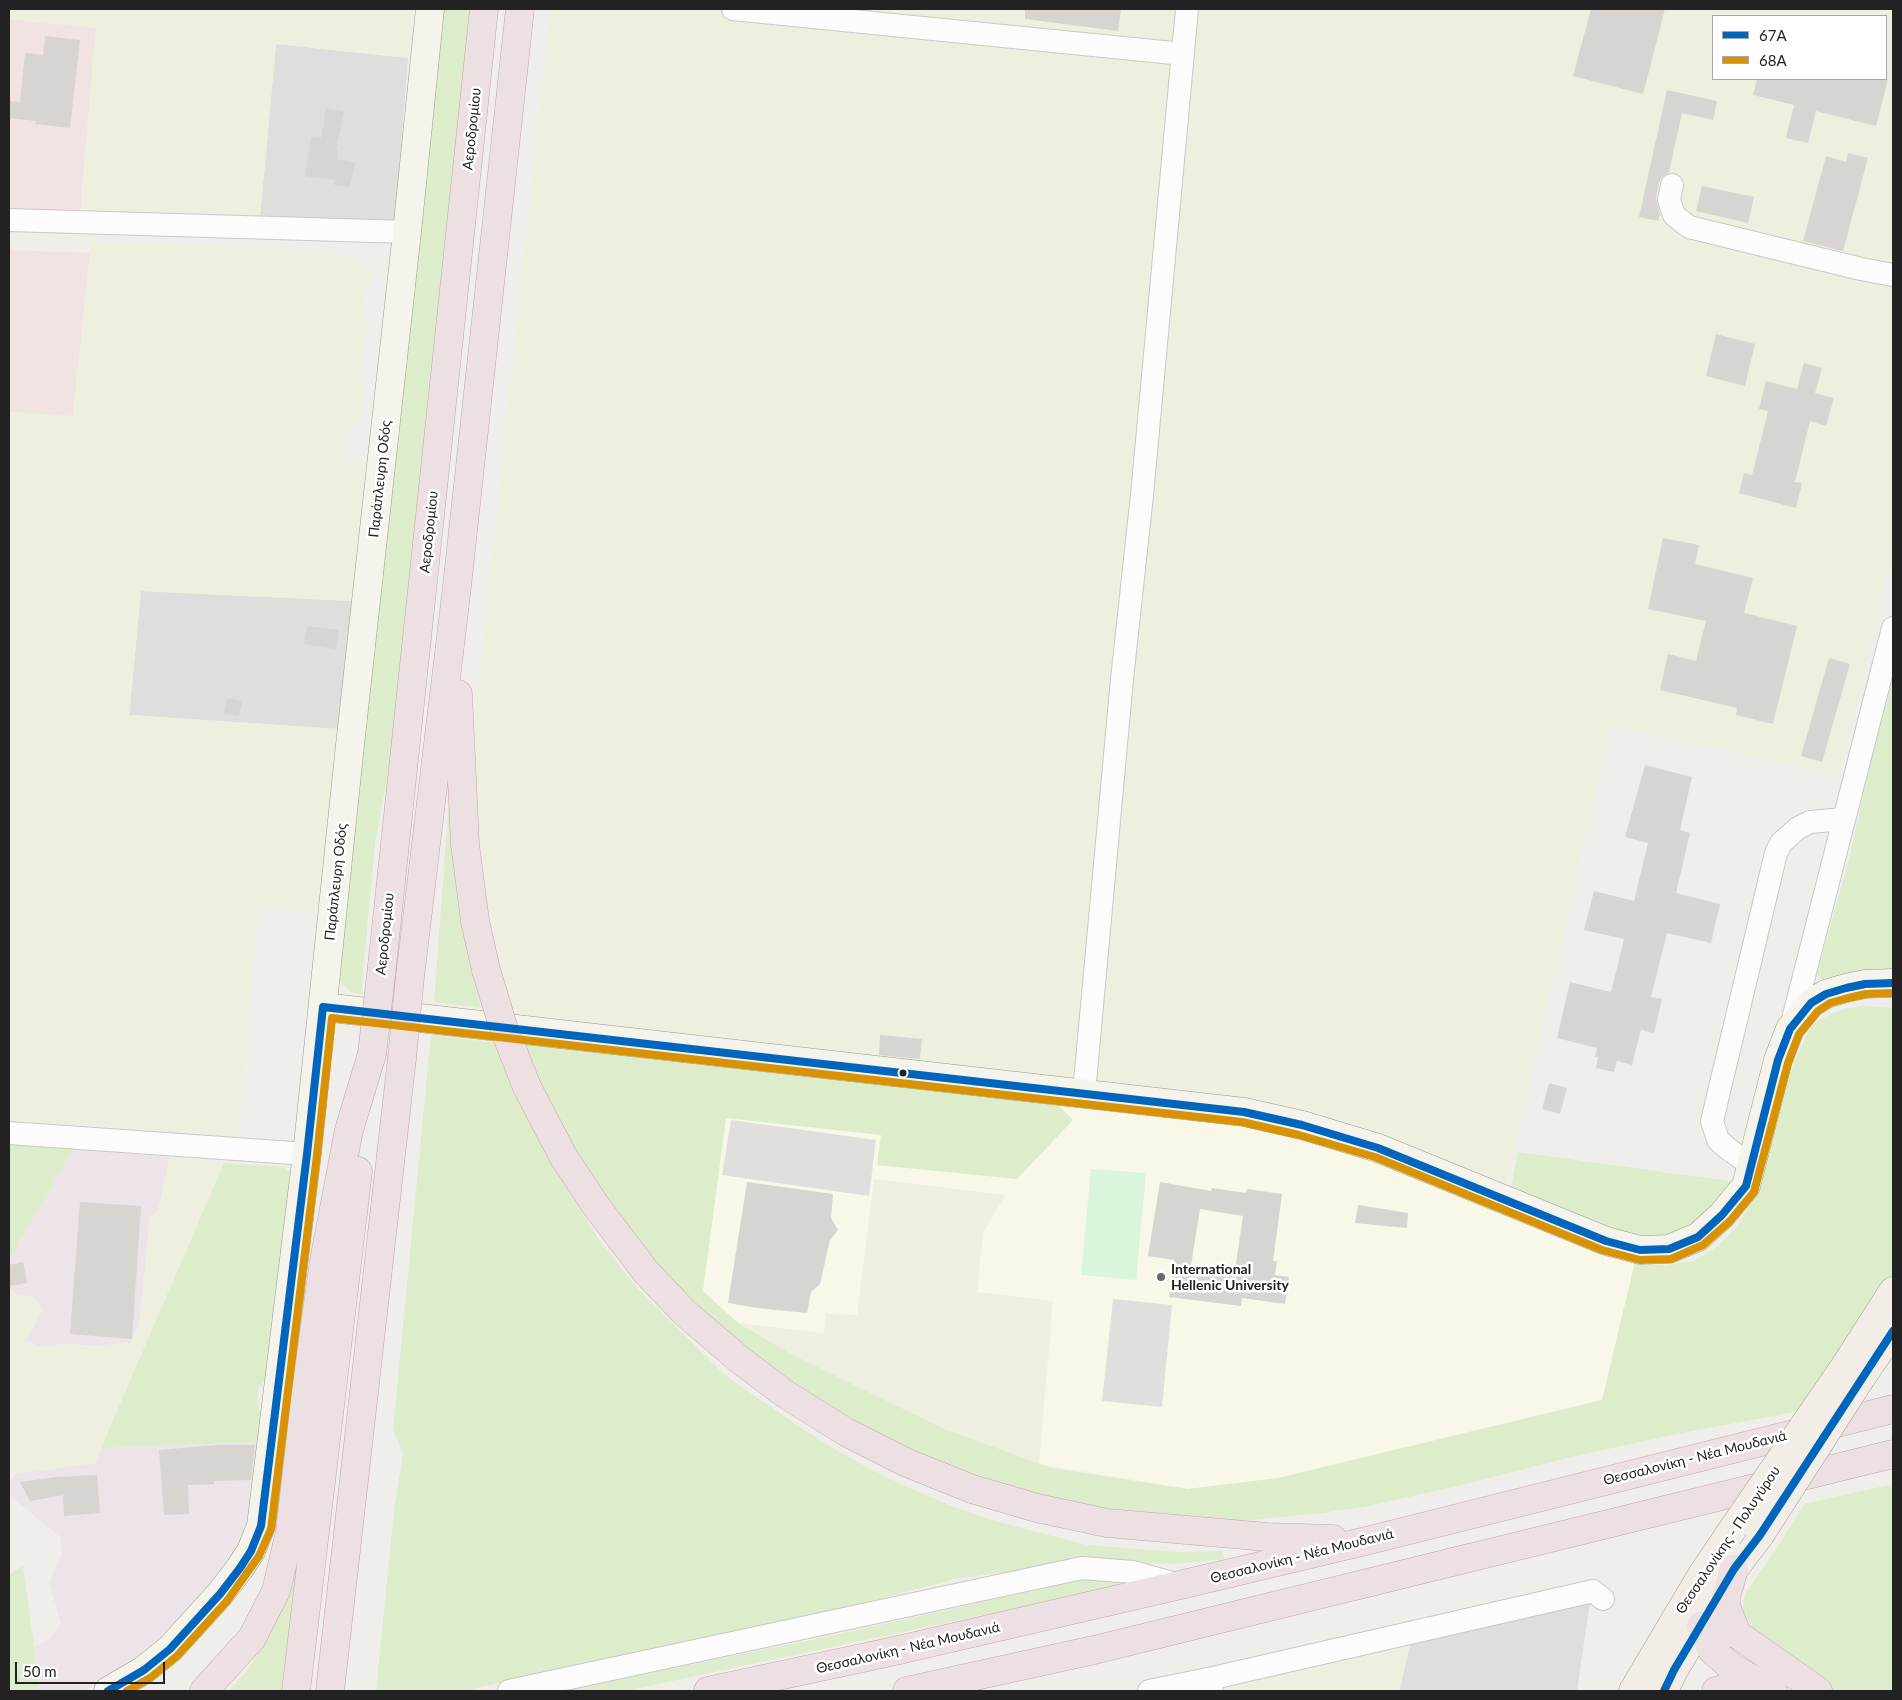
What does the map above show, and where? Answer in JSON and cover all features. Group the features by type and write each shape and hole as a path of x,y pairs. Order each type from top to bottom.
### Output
{"highway":[{"name":"Αεροδρομίου","path":"372,1054 484,9"},
{"path":"330,1691 410,977 456,595 520,9"},
{"path":"456,595 458,726 465,844 475,922 486,970 503,1026 527,1088 563,1156 596,1206 646,1272 684,1312 740,1360 785,1394 846,1432 905,1462 972,1489 1037,1508 1107,1523 1267,1537 1370,1540"},
{"path":"296,1691 372,1054"},
{"path":"204,1691 252,1638 276,1591 290,1532 306,1390 324,1261 349,1130 372,1054"},
{"name":"Θεσσαλονίκη - Νέα Μουδανιά","path":"708,1691 890,1652 1370,1540 1893,1409"},
{"path":"907,1691 1094,1650 1893,1454"},
{"path":"1848,1466 1893,1463"},
{"path":"1734,1569 1726,1597 1726,1606 1737,1634"},
{"path":"1701,1626 1737,1634 1818,1691"},
{"path":"1701,1626 1712,1650 1731,1667 1773,1691"},
{"path":"990,1691 1094,1650"},
{"path":"1716,1691 1727,1688 1764,1691"}],"main road":[{"name":"Θεσσαλονίκης - Πολυγύρου","path":"1664,1691 1674,1670 1734,1569 1760,1535 1853,1372 1893,1291"},
{"name":"Θεσσαλονίκης - Πολυγύρου","path":"1633,1691 1703,1573 1728,1536 1853,1372 1893,1331"},
{"path":"1662,1640 1701,1626 1700,1598 1703,1573"}],"street":[{"name":"Παράπλευρη Οδός","path":"108,1691 144,1670 170,1649 220,1594 240,1568 251,1551 261,1526 307,1154 430,9"},
{"path":"733,9 1183,54"},
{"path":"1084,1093 1187,9"},
{"path":"1672,185 1669,200 1674,215 1689,227 1893,275"},
{"path":"9,220 407,232"},
{"path":"323,1007 1244,1112 1302,1125 1378,1148 1606,1241 1640,1250 1669,1249 1698,1237 1722,1215 1746,1186 1778,1060 1790,1029 1893,628"},
{"path":"1751,1165 1726,1148 1718,1140 1712,1121 1776,853 1781,843 1798,828 1810,822 1844,819"},
{"path":"1790,1029 1811,1004 1826,994 1865,984 1893,983"},
{"path":"1790,1029 1819,1008 1835,1000 1852,996 1893,999"},
{"path":"9,1134 307,1154"},
{"path":"509,1691 1082,1568 1133,1572 1180,1585"},
{"path":"1149,1691 1212,1685 1593,1591 1603,1599"}],"shaded area":[{"path":"9,19 96,28 80,215 9,211"},
{"path":"276,44 408,58 394,236 259,227"},
{"path":"9,250 90,253 73,416 9,412"},
{"path":"141,591 353,601 339,729 129,715"},
{"name":"International Hellenic University","path":"569,1069 1194,1119 1262,1129 1363,1157 1635,1262 1602,1400 1278,1478 1188,1489 1039,1464 738,1323 703,1292"},
{"path":"731,1120 876,1140 869,1196 722,1175"},
{"path":"74,1148 170,1157 158,1211 139,1325 131,1342 97,1346 64,1344 41,1347 25,1341 33,1297 16,1294 9,1289 9,1260"},
{"path":"1113,1299 1172,1305 1162,1407 1102,1401"},
{"path":"263,1442 262,1482 243,1546 220,1580 144,1660 85,1691 39,1691 34,1646 48,1641 61,1623 49,1583 62,1553 60,1537 9,1495 9,1483 15,1474 95,1463 101,1448"},
{"path":"1590,1602 1577,1691 1399,1691 1411,1641"}],"green space":[{"path":"9,9 413,9 408,58 276,44 259,227 80,215 96,28 9,19"},
{"path":"442,9 473,9 406,673 375,844 361,994 351,992 342,984 335,973"},
{"path":"550,9 1893,9 1893,549 1839,776 1611,725 1506,1184 1369,1129 1260,1099 869,1059 515,1018 498,957 469,773"},
{"path":"91,242 226,246 356,257 374,273 365,293 363,315 368,326 359,380 364,388 362,414 348,431 343,446 344,462 368,461 353,601 141,591 129,715 339,729 320,912 258,909 238,1138 110,1126 9,1122 9,412 73,416"},
{"path":"1893,659 1893,974 1828,982 1821,979 1817,974 1850,855"},
{"path":"449,800 453,864 459,911 468,958 481,1008 434,1002"},
{"path":"1862,1006 1893,1008 1893,1281 1805,1410 1677,1434 1571,1457 1462,1485 1364,1507 1239,1521 1079,1508 955,1473 806,1397 677,1290 577,1159 517,1036 1051,1098 1073,1120 1017,1179 877,1165 881,1135 726,1118 703,1291 738,1323 791,1354 942,1428 1051,1468 1188,1489 1278,1478 1602,1400 1635,1262 1665,1266 1693,1261 1717,1247 1737,1227 1752,1201 1773,1139 1783,1088 1808,1032 1813,1024 1829,1015 1844,1009"},
{"path":"431,1035 496,1043 511,1085 549,1161 600,1241 638,1289 726,1376 807,1432 855,1461 903,1485 949,1505 995,1521 1087,1545 1177,1552 1222,1551 1224,1559 1176,1564 1084,1562 954,1579 800,1620 582,1664 464,1691 376,1691 394,1511 403,1454 393,1430"},
{"path":"9,1144 74,1148 9,1260"},
{"path":"1518,1152 1736,1182 1697,1222 1672,1233 1645,1239 1615,1233 1511,1187"},
{"path":"170,1157 224,1163 95,1463 15,1474 9,1468 9,1289 16,1294 33,1297 43,1309 26,1341 41,1347 64,1344 97,1346 131,1342 139,1325 150,1216 158,1211"},
{"path":"224,1163 283,1167 290,1172 287,1217 267,1377 258,1389 258,1405 263,1424 263,1442 101,1448"},
{"path":"1091,1169 1146,1173 1136,1280 1081,1275"},
{"path":"874,1179 1005,1195 983,1233 977,1292 1053,1301 1039,1464 942,1428 791,1354 738,1323 824,1333 826,1314 857,1315"},
{"path":"1893,1484 1893,1691 1832,1691 1756,1633 1744,1613 1743,1601 1747,1591 1779,1545 1804,1504"},
{"path":"305,1514 289,1691 229,1691 249,1668 272,1631 285,1599"},
{"path":"23,1566 39,1691 9,1691 9,1574"},
{"path":"1096,1577 1134,1581 1096,1591 625,1691 562,1691 821,1638"},
{"path":"1411,1641 1399,1691 1225,1691 1227,1683"}],"building":[{"path":"1025,9 1121,9 1118,31 1025,19"},
{"path":"1591,9 1665,9 1643,94 1573,76"},
{"path":"45,36 80,40 70,128 35,124 36,121 9,118 9,101 20,102 25,53 43,55"},
{"path":"1888,79 1876,126 1816,111 1808,143 1786,138 1794,105 1753,95 1757,80"},
{"path":"1667,90 1717,101 1713,120 1682,113 1669,172 1659,182 1656,198 1660,214 1658,221 1639,217"},
{"path":"326,108 344,111 336,150 338,151 337,159 355,163 350,187 334,185 335,180 305,176 311,137 321,138"},
{"path":"1848,153 1868,158 1843,251 1803,241 1826,156 1846,162"},
{"path":"1702,186 1754,197 1748,223 1696,211"},
{"path":"1716,334 1755,344 1745,386 1706,376"},
{"path":"1804,363 1822,368 1815,393 1834,398 1826,426 1810,421 1795,482 1802,483 1796,508 1739,493 1744,473 1752,475 1768,411 1759,409 1766,381 1797,389"},
{"path":"1663,538 1699,545 1695,564 1753,578 1744,613 1797,626 1773,724 1736,715 1737,708 1660,690 1668,654 1696,661 1706,621 1648,609"},
{"path":"307,626 339,630 336,649 304,644"},
{"path":"1829,658 1850,664 1822,762 1801,756"},
{"path":"227,698 242,701 239,716 224,714"},
{"path":"1645,765 1692,777 1680,830 1690,833 1676,893 1720,904 1711,943 1667,933 1651,997 1662,999 1654,1033 1641,1030 1632,1065 1617,1061 1614,1072 1596,1068 1598,1057 1595,1057 1597,1048 1557,1038 1570,982 1611,992 1624,939 1584,930 1594,891 1634,901 1648,843 1625,837"},
{"path":"880,1035 922,1039 920,1059 879,1055"},
{"path":"1549,1083 1567,1088 1560,1114 1542,1109"},
{"path":"747,1182 833,1194 831,1218 838,1230 830,1240 820,1284 811,1292 807,1313 728,1303"},
{"path":"1160,1182 1211,1191 1212,1188 1246,1193 1247,1189 1282,1194 1273,1261 1277,1261 1275,1275 1289,1277 1285,1304 1242,1298 1241,1306 1169,1297 1174,1260 1148,1256","holes":["1200,1209 1243,1216 1235,1270 1191,1265"]},
{"path":"80,1202 141,1206 132,1339 70,1334"},
{"path":"1358,1205 1408,1213 1407,1228 1355,1223"},
{"path":"23,1262 27,1283 10,1286 9,1265"},
{"path":"217,1445 255,1445 251,1480 214,1481 214,1484 188,1485 189,1514 164,1515 159,1450"},
{"path":"97,1475 100,1513 64,1516 63,1495 30,1501 20,1482 56,1477"}],"transit line":[{"name":"67Α","path":"108,1691 144,1670 170,1649 220,1594 240,1568 251,1551 261,1526 307,1154 323,1007 1244,1112 1302,1125 1378,1148 1606,1241 1640,1250 1669,1249 1698,1237 1722,1215 1746,1186 1778,1060 1790,1029 1811,1003 1826,994 1846,988 1865,984 1893,983"},
{"name":"68Α","path":"127,1691 150,1678 177,1656 227,1601 259,1556 271,1529 332,1018 1242,1122 1299,1135 1375,1157 1602,1250 1640,1260 1671,1259 1703,1245 1730,1221 1754,1192 1788,1063 1799,1034 1818,1011 1830,1003 1848,998 1866,994 1893,993"},
{"name":"67Α","path":"1664,1691 1674,1670 1734,1569 1760,1535 1893,1331"}],"place":[{"name":"International Hellenic University","path":"1161,1277"}]}
